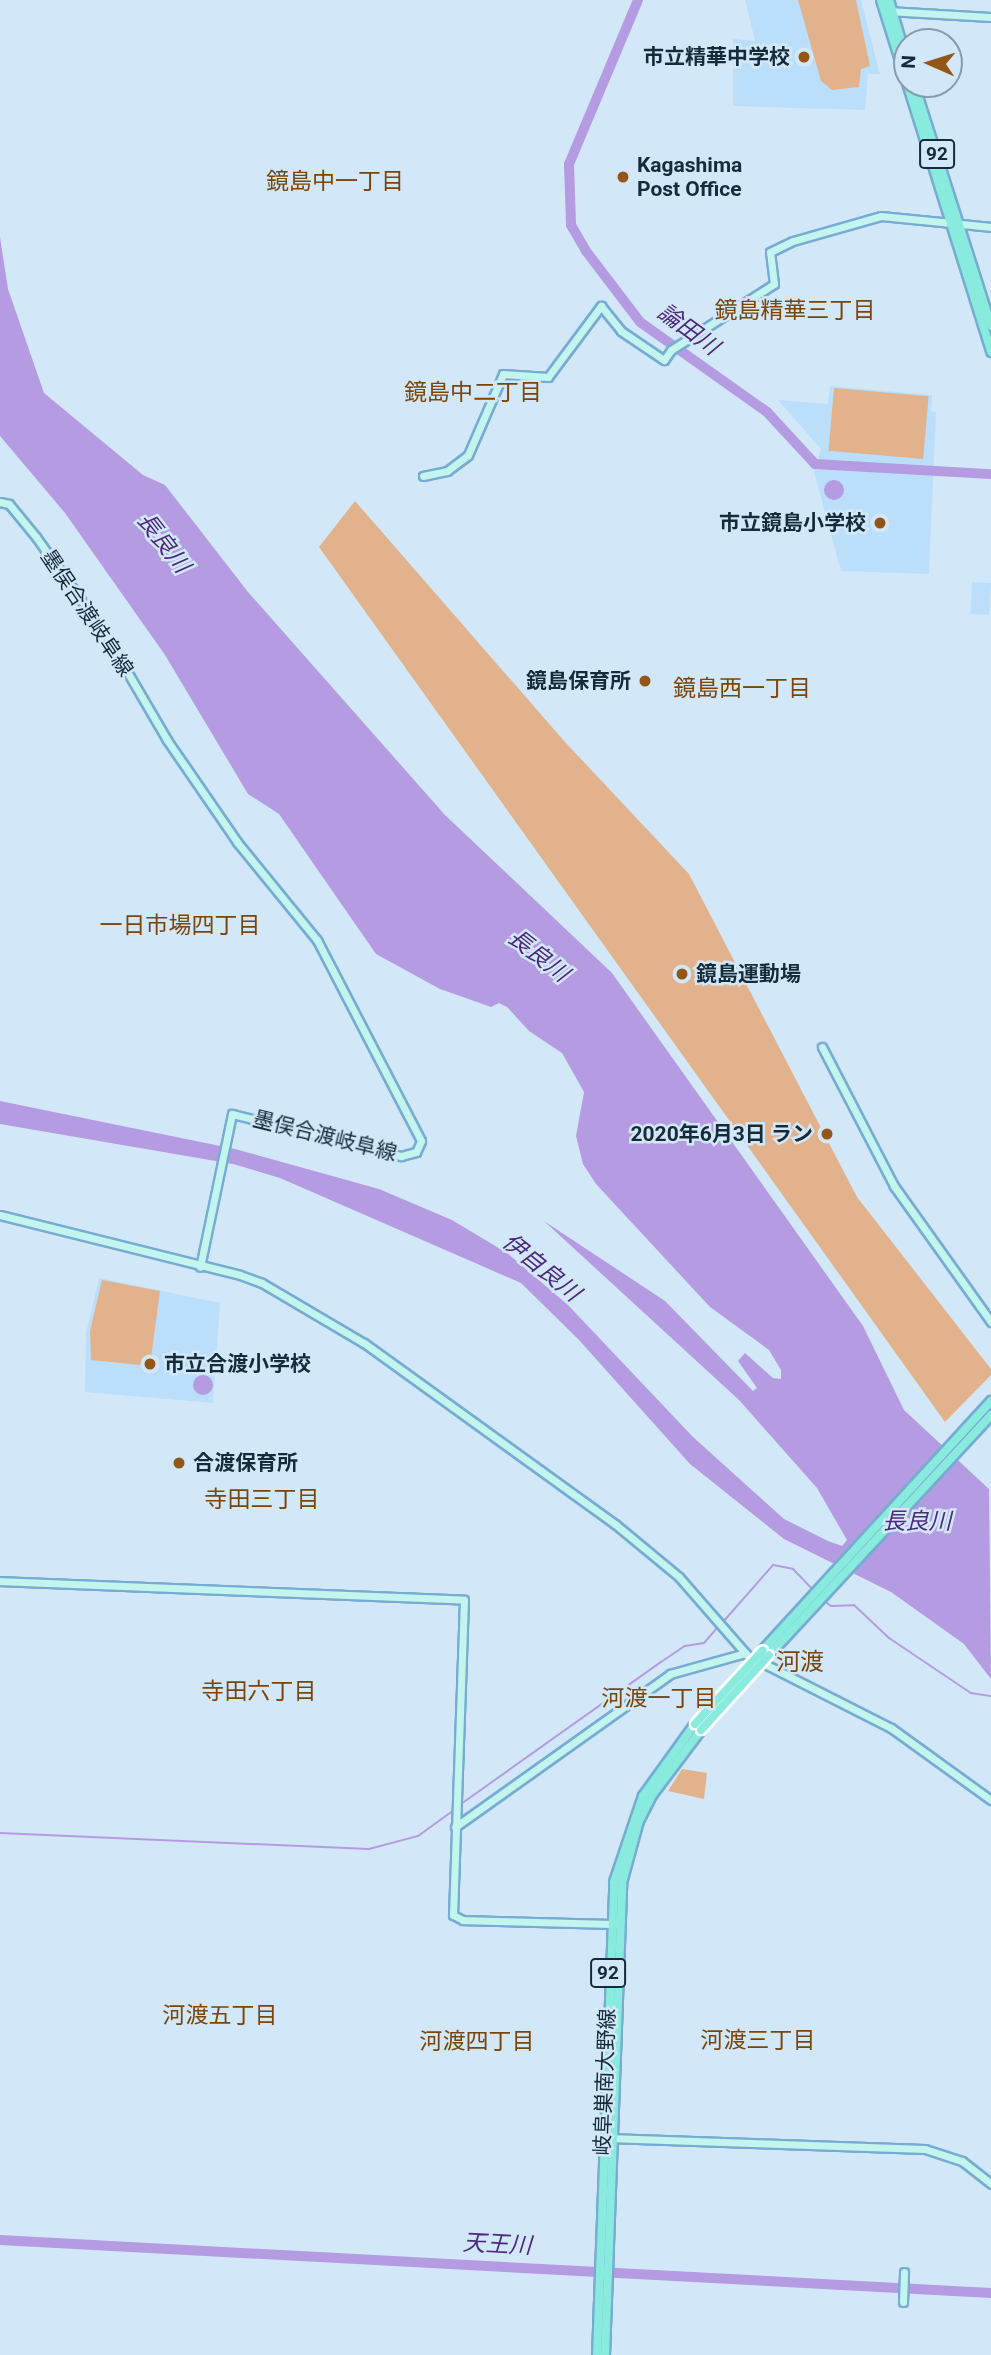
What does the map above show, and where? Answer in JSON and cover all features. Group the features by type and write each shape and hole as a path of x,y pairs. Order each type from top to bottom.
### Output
{"main road":[{"name":"92","path":"881,0 895,28"},
{"name":"92","path":"889,0 888,10 949,222 991,352"},
{"path":"888,10 991,17"},
{"name":"92","path":"919,98 991,326"},
{"path":"423,476 447,471 468,455 502,374 548,377 601,306 631,340 664,360 674,348 774,285 770,253 793,241 881,216 991,227"},
{"name":"墨俣合渡岐阜線","path":"0,502 9,505 104,632 167,740 237,842 334,966 421,1141 416,1153 401,1156 309,1136 257,1117 232,1114 200,1263"},
{"path":"822,1047 891,1182 991,1322"},
{"path":"0,1215 200,1263 262,1283 400,1366 679,1577 745,1653 891,1728 991,1800"},
{"name":"岐阜巣南大野線","path":"597,2355 605,2244 614,1882 630,1824 655,1775 991,1401"},
{"name":"岐阜巣南大野線","path":"786,1631 991,1415"},
{"path":"0,1581 464,1600 452,1900 456,1918 614,1924"},
{"path":"455,1823 466,1820 670,1674 745,1653"},
{"path":"607,2138 925,2149 962,2161 991,2184"},
{"path":"902,2302 904,2272"},
{"name":"岐阜巣南大野線","path":"603,2297 605,2355"}],"shaded area":[{"name":"市立精華中学校","path":"745,0 861,0 880,74 868,74 865,110 733,106 733,39 755,41"},
{"path":"798,0 856,0 870,66 861,69 859,87 832,90 821,81"},
{"name":"市立鏡島小学校","path":"830,386 932,395 931,411 936,412 929,574 841,571 814,472 821,449 778,400 828,404"},
{"path":"834,388 929,396 923,459 829,451"},
{"name":"鏡島運動場","path":"355,501 565,742 689,874 857,1197 991,1369 991,1375 945,1422 319,547"},
{"path":"972,582 991,583 989,615 970,614"},
{"name":"市立合渡小学校","path":"99,1278 220,1303 213,1403 85,1392 86,1333"},
{"path":"102,1280 160,1291 150,1366 91,1360 90,1331"},
{"path":"682,1769 707,1773 704,1799 668,1791"}],"water":[{"name":"長良川","path":"0,237 8,289 44,393 143,475 165,485 248,592 445,815 612,973 863,1326 904,1410 989,1489 991,1679 964,1644 891,1592 784,1539 690,1464 579,1340 521,1283 280,1178 233,1164 0,1124 0,1101 235,1149 379,1189 452,1220 507,1253 568,1305 693,1437 784,1519 842,1546 847,1540 817,1488 739,1400 544,1221 665,1301 753,1391 757,1388 738,1361 745,1353 773,1378 781,1379 781,1370 769,1350 710,1307 596,1184 583,1164 576,1136 584,1092 562,1053 529,1031 507,1007 499,1003 491,1007 440,989 376,954 279,814 248,794 165,655 65,513 0,436"},
{"path":"834,480 841,483 844,490 841,497 834,500 827,497 824,490 827,483"},
{"path":"203,1375 210,1378 213,1385 210,1392 203,1395 196,1392 193,1385 196,1378"}],"waterway":[{"name":"論田川","path":"638,0 569,164 571,225 586,251 640,322 767,412 815,464 991,474"},
{"path":"723,1622 773,1565 793,1569 814,1591"},
{"path":"823,1600 831,1606 854,1605 889,1638 971,1693 991,1696"},
{"path":"461,1804 685,1646 704,1643 719,1626"},
{"path":"0,1833 369,1849 418,1836 454,1810"},
{"name":"天王川","path":"0,2240 991,2293"}],"place":[{"name":"市立精華中学校","path":"804,57"},
{"name":"Kagashima Post Office","path":"623,177"},
{"name":"市立鏡島小学校","path":"880,523"},
{"name":"鏡島保育所","path":"645,681"},
{"name":"鏡島運動場","path":"682,974"},
{"name":"2020年6月3日 ラン","path":"827,1134"},
{"name":"市立合渡小学校","path":"150,1364"},
{"name":"合渡保育所","path":"179,1463"}],"district":[{"name":"鏡島中一丁目","path":"335,182"},
{"name":"鏡島精華三丁目","path":"795,311"},
{"name":"鏡島中二丁目","path":"473,393"},
{"name":"鏡島西一丁目","path":"742,689"},
{"name":"一日市場四丁目","path":"180,926"},
{"name":"寺田三丁目","path":"262,1500"},
{"name":"河渡","path":"800,1663"},
{"name":"寺田六丁目","path":"259,1692"},
{"name":"河渡一丁目","path":"659,1699"},
{"name":"河渡五丁目","path":"220,2016"},
{"name":"河渡三丁目","path":"758,2041"},
{"name":"河渡四丁目","path":"477,2042"}],"water label":[{"name":"伊自良川","path":"541,1268"}]}
